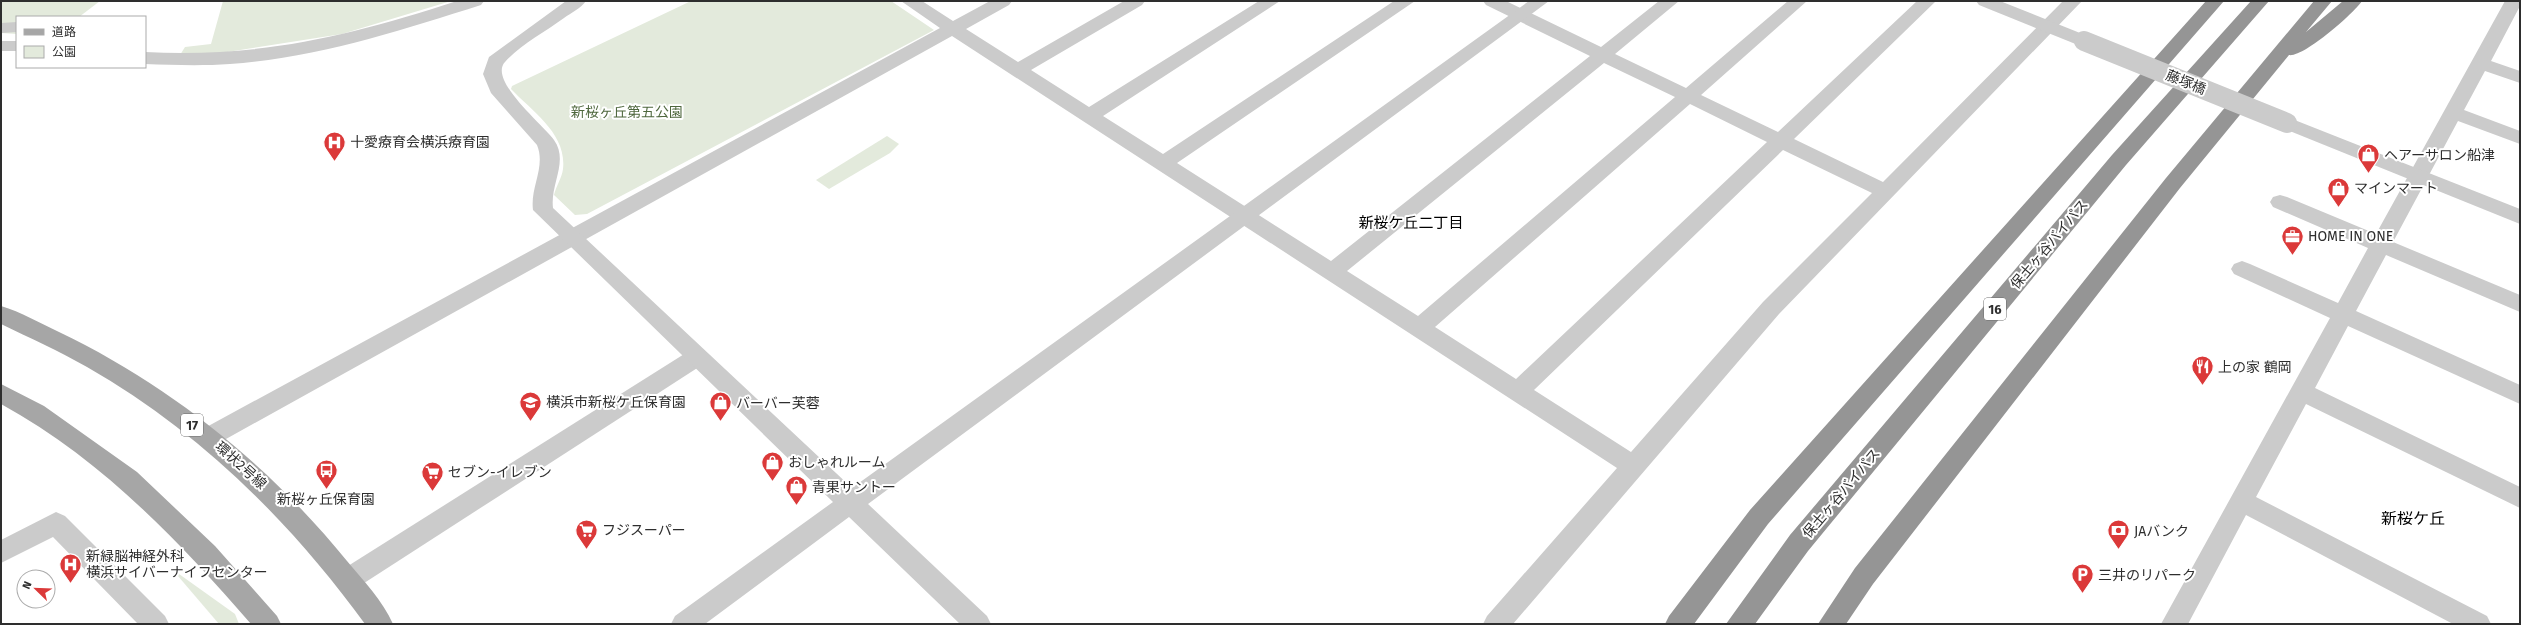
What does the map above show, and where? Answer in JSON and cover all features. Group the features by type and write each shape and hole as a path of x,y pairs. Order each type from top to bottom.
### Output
{"highway":[{"name":"保土ヶ谷バイパス","path":"1739,624 1799,543 2119,160 2260,1"},
{"path":"1831,624 1869,570 2173,183 2323,1"},
{"path":"2270,64 2312,37 2353,1"},
{"path":"1678,624 1759,518 2081,150 2214,3"}],"main road":[{"name":"環状2号線","path":"1,314 108,369 209,436 279,500 349,579 380,624"},
{"path":"1,393 36,412 128,479 206,554 268,624"}],"street":[{"path":"146,58 174,61 217,60 297,51 360,37 476,1"},
{"path":"577,1 509,48 495,61 492,74 498,89 546,142 552,153 552,164 540,199 543,210 978,624"},
{"path":"910,1 1634,466"},
{"path":"209,436 1003,1"},
{"path":"1018,70 1136,1"},
{"path":"1089,116 1271,1"},
{"path":"1163,164 1406,1"},
{"path":"1492,1 1886,192"},
{"path":"684,624 1540,1"},
{"path":"1332,272 1670,1"},
{"path":"1419,328 1798,1"},
{"path":"1518,391 1782,142 1927,1"},
{"name":"藤塚橋","path":"1985,1 2520,217"},
{"path":"1496,624 1771,308 2073,1"},
{"path":"2179,622 2240,500 2417,176 2480,63 2513,11"},
{"path":"1,28 16,27"},
{"path":"1,46 16,46"},
{"path":"2480,63 2520,78"},
{"path":"2452,112 2520,138"},
{"path":"2280,202 2520,304"},
{"path":"2242,269 2520,395"},
{"path":"349,579 697,357"},
{"path":"2300,391 2520,498"},
{"path":"2240,500 2478,624"},
{"path":"1,552 56,523 156,624"}],"green space":[{"path":"1,1 100,1 80,16 16,16 16,34 1,33"},
{"path":"223,1 451,1 342,34 221,53 180,55 185,47 211,44"},
{"name":"新桜ヶ丘第五公園","path":"691,1 891,1 934,30 587,214 575,215 554,195 563,169 563,156 560,145 547,124 511,89 512,86"},
{"path":"887,136 899,144 890,153 829,189 816,180"},
{"path":"172,569 235,614 239,624 219,624"}],"place":[{"name":"十愛療育会横浜療育園","path":"334,162"},
{"name":"ヘアーサロン船津","path":"2369,174"},
{"name":"マインマート","path":"2339,208"},
{"name":"HOME IN ONE","path":"2292,256"},
{"name":"上の家 鶴岡","path":"2202,386"},
{"name":"横浜市新桜ケ丘保育園","path":"530,422"},
{"name":"バーバー芙蓉","path":"721,422"},
{"name":"おしゃれルーム","path":"772,482"},
{"name":"新桜ヶ丘保育園","path":"326,490"},
{"name":"セブン-イレブン","path":"433,492"},
{"name":"青果サントー","path":"797,506"},
{"name":"フジスーパー","path":"587,550"},
{"name":"JAバンク","path":"2118,550"},
{"name":"新緑脳神経外科 横浜サイバーナイフセンター","path":"71,584"},
{"name":"三井のリパーク","path":"2083,594"}],"district":[{"name":"新桜ケ丘二丁目","path":"1411,223"},
{"name":"新桜ケ丘","path":"2413,518"}]}
